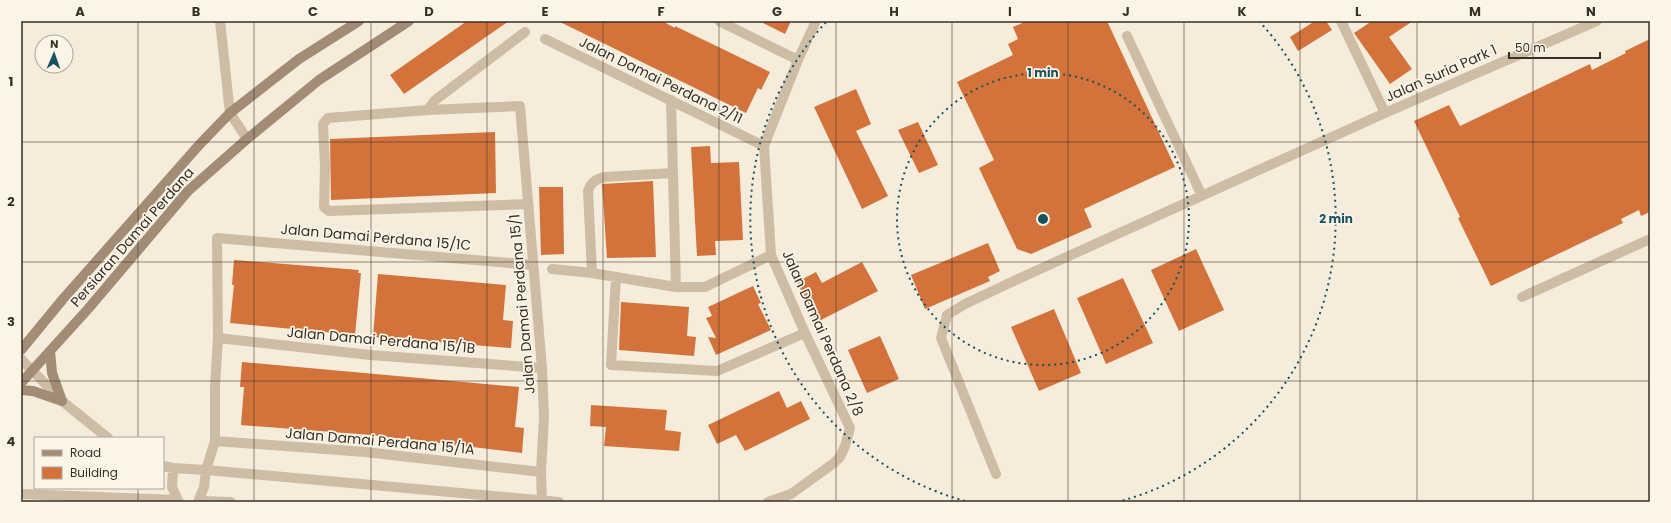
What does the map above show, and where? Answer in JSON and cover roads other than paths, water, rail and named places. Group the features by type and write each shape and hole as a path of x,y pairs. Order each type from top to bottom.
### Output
{"main road":[{"name":"Persiaran Damai Perdana","path":"21,350 63,299 200,144 230,113 299,59 359,21"},
{"name":"Persiaran Damai Perdana","path":"21,383 88,309 188,191 247,138 319,80 409,21"},
{"path":"50,351 52,373 62,401"},
{"path":"21,390 33,391 62,401"}],"street":[{"path":"220,21 230,113 247,138"},
{"path":"719,21 798,60"},
{"name":"Jalan Damai Perdana 2/8","path":"792,498 840,457 850,428 805,334 771,255 764,146 798,60 816,21"},
{"path":"1341,21 1385,113"},
{"name":"Jalan Suria Park 1","path":"996,474 941,338 947,315 978,298 1385,113 1597,21"},
{"path":"525,32 434,101 428,110 328,118 323,124 325,166 324,207 329,211 528,204"},
{"path":"1127,36 1202,196"},
{"name":"Jalan Damai Perdana 2/11","path":"545,39 764,146"},
{"path":"671,100 676,288"},
{"name":"Jalan Damai Perdana 15/1","path":"428,110 520,106 542,368 544,417 541,472 542,501"},
{"path":"592,273 588,191 590,185 597,179 605,177 673,173"},
{"name":"Jalan Damai Perdana 15/1C","path":"218,338 217,238 533,265"},
{"path":"1522,297 1650,239"},
{"path":"552,269 592,273 676,288 705,287 771,255"},
{"path":"616,277 610,365 716,371 805,334"},
{"path":"218,338 215,386 215,441 206,470 204,487 198,502 231,502"},
{"name":"Jalan Damai Perdana 15/1B","path":"218,338 370,354 542,368"},
{"path":"21,359 62,401 107,437"},
{"name":"Jalan Damai Perdana 15/1A","path":"215,441 365,452 541,472"},
{"path":"21,494 178,501 172,487 168,467 519,500 559,502"},
{"path":"768,502 792,498"}]}
